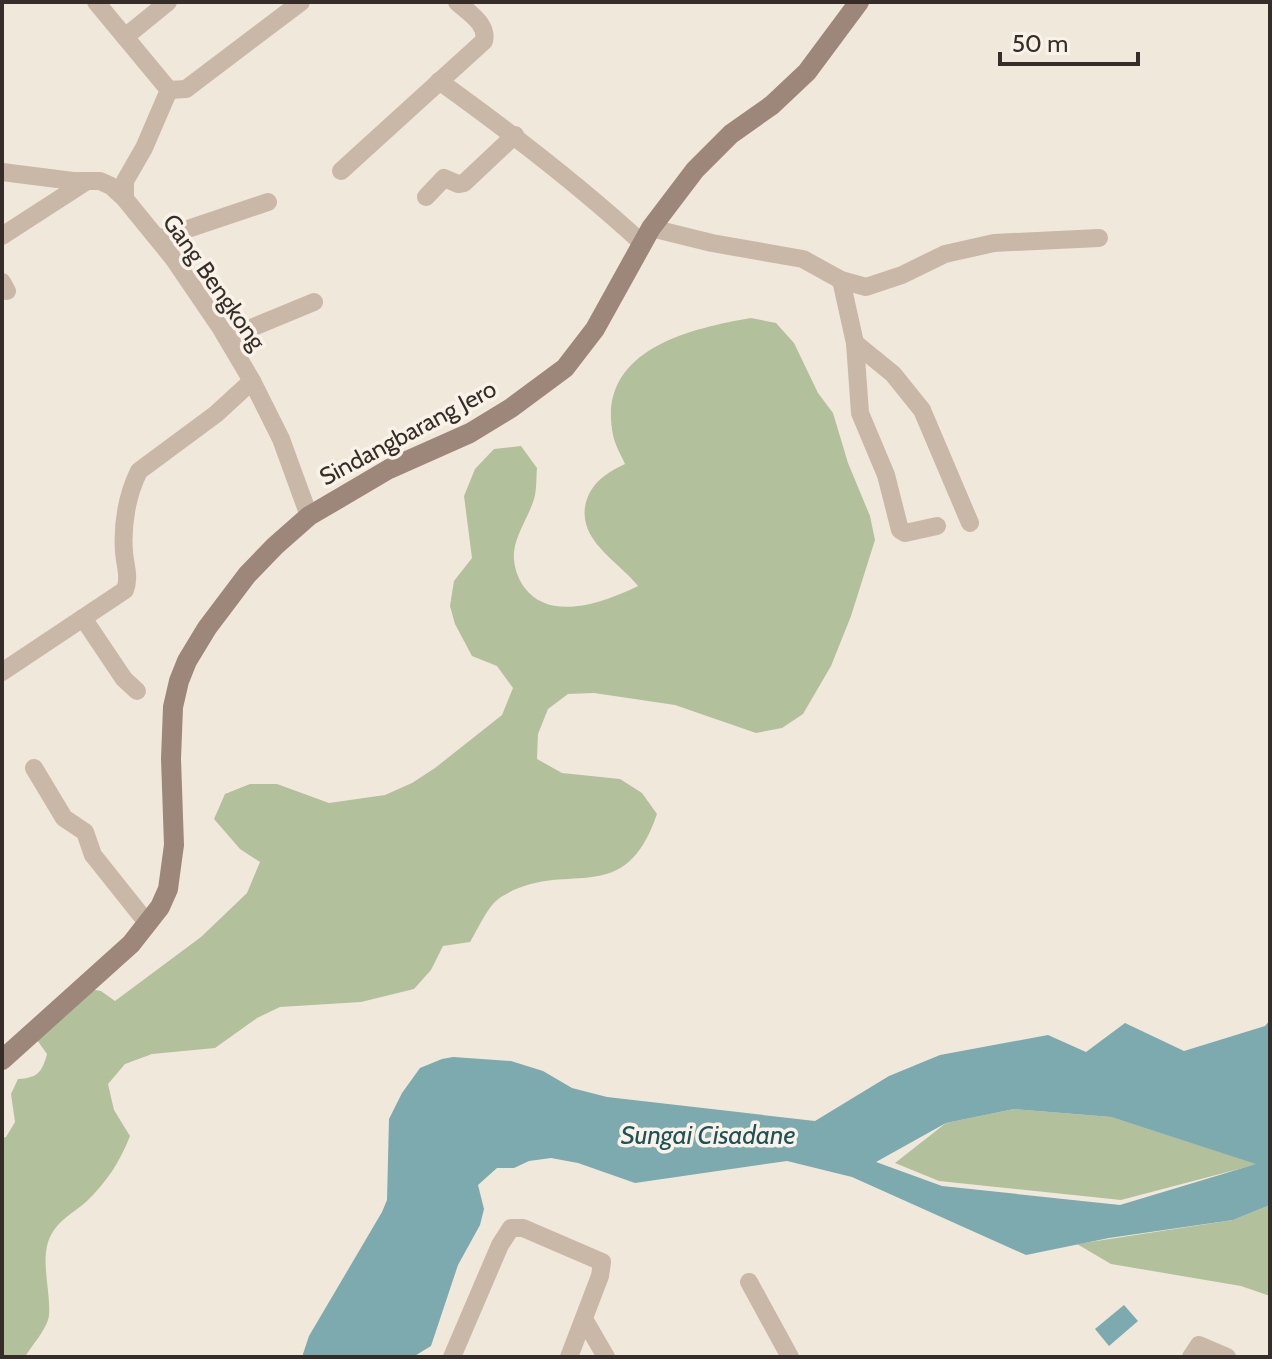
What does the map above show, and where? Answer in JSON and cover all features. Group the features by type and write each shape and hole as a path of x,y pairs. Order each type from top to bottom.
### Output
{"street":[{"path":"96,2 169,90"},
{"path":"125,37 168,2"},
{"path":"169,90 186,89 301,2"},
{"path":"341,171 484,41 482,26 457,2"},
{"name":"Sindangbarang Jero","path":"2,1060 131,944 160,907 168,889 174,845 173,707 183,671 207,628 247,575 309,516 389,469 470,433 523,401 565,368 595,329 646,236 713,151 772,105 807,72 859,2"},
{"path":"439,81 646,236 712,243 803,259 841,280 866,287 902,275 945,254 994,243 1099,238"},
{"path":"125,199 125,181 144,148 169,90"},
{"path":"426,197 444,178 458,184 464,183 515,135"},
{"name":"Gang Bengkong","path":"2,172 73,181 91,179 111,186 125,199 173,258 252,381 281,439 309,516"},
{"path":"2,236 91,179"},
{"path":"158,239 268,202"},
{"path":"841,280 855,343 860,413 886,475 900,530 905,533 937,526"},
{"path":"227,338 314,302"},
{"path":"855,343 884,365 922,410 970,523"},
{"path":"2,672 125,590 124,523 132,485 139,471 204,423 252,381"},
{"path":"83,618 124,679 137,691"},
{"path":"34,768 64,818 85,832 93,855 148,924"},
{"path":"452,1357 500,1245 511,1228 523,1228 602,1262 600,1276 569,1357"},
{"path":"749,1282 790,1357"},
{"path":"584,1319 606,1357"},
{"path":"1191,1357 1199,1345 1227,1357"}],"green space":[{"path":"751,318 776,323 794,343 818,393 833,413 848,463 870,516 875,540 831,666 803,714 782,728 756,733 675,705 594,693 568,694 548,709 538,734 537,759 562,773 620,779 642,793 657,814 643,844 627,863 610,873 525,886 501,897 488,911 470,942 443,946 431,970 414,989 361,1002 280,1007 257,1018 215,1048 152,1054 125,1064 108,1084 114,1110 130,1136 126,1146 100,1187 51,1235 46,1254 49,1315 43,1331 25,1357 2,1357 2,1138 6,1137 15,1122 11,1094 18,1079 38,1073 47,1054 32,1033 89,989 101,991 115,1001 201,937 247,893 260,862 240,849 214,819 225,794 250,784 277,784 329,803 385,795 435,768 502,715 513,688 497,666 472,656 455,624 450,606 454,581 472,558 464,496 475,469 494,449 521,446 537,468 535,495 517,539 514,557 519,579 535,598 563,607 578,606 610,598 638,586 602,551 588,531 585,519 587,499 594,486 605,475 625,464 613,435 611,406 618,383 632,364 652,349 700,329"},
{"path":"1014,1109 1111,1117 1258,1164 1121,1200 939,1181 895,1163 946,1123"},
{"path":"1270,1205 1270,1296 1241,1286 1111,1264 1077,1244 1233,1220"}],"water":[{"name":"Sungai Cisadane","path":"1270,1020 1270,1205 1233,1220 1109,1238 1026,1255 852,1177 787,1161 635,1183 578,1163 551,1158 529,1161 514,1168 497,1168 478,1185 484,1209 480,1225 458,1265 431,1346 413,1357 302,1357 309,1336 387,1200 389,1119 420,1068 442,1059 511,1061 543,1071 572,1088 607,1097 815,1121 889,1076 940,1055 1048,1035 1086,1052 1125,1023 1184,1051 1265,1026","holes":["1014,1109 1111,1117 1256,1164 1120,1205 942,1186 876,1162 946,1123"]},
{"path":"1124,1305 1138,1321 1109,1346 1095,1329"}]}
